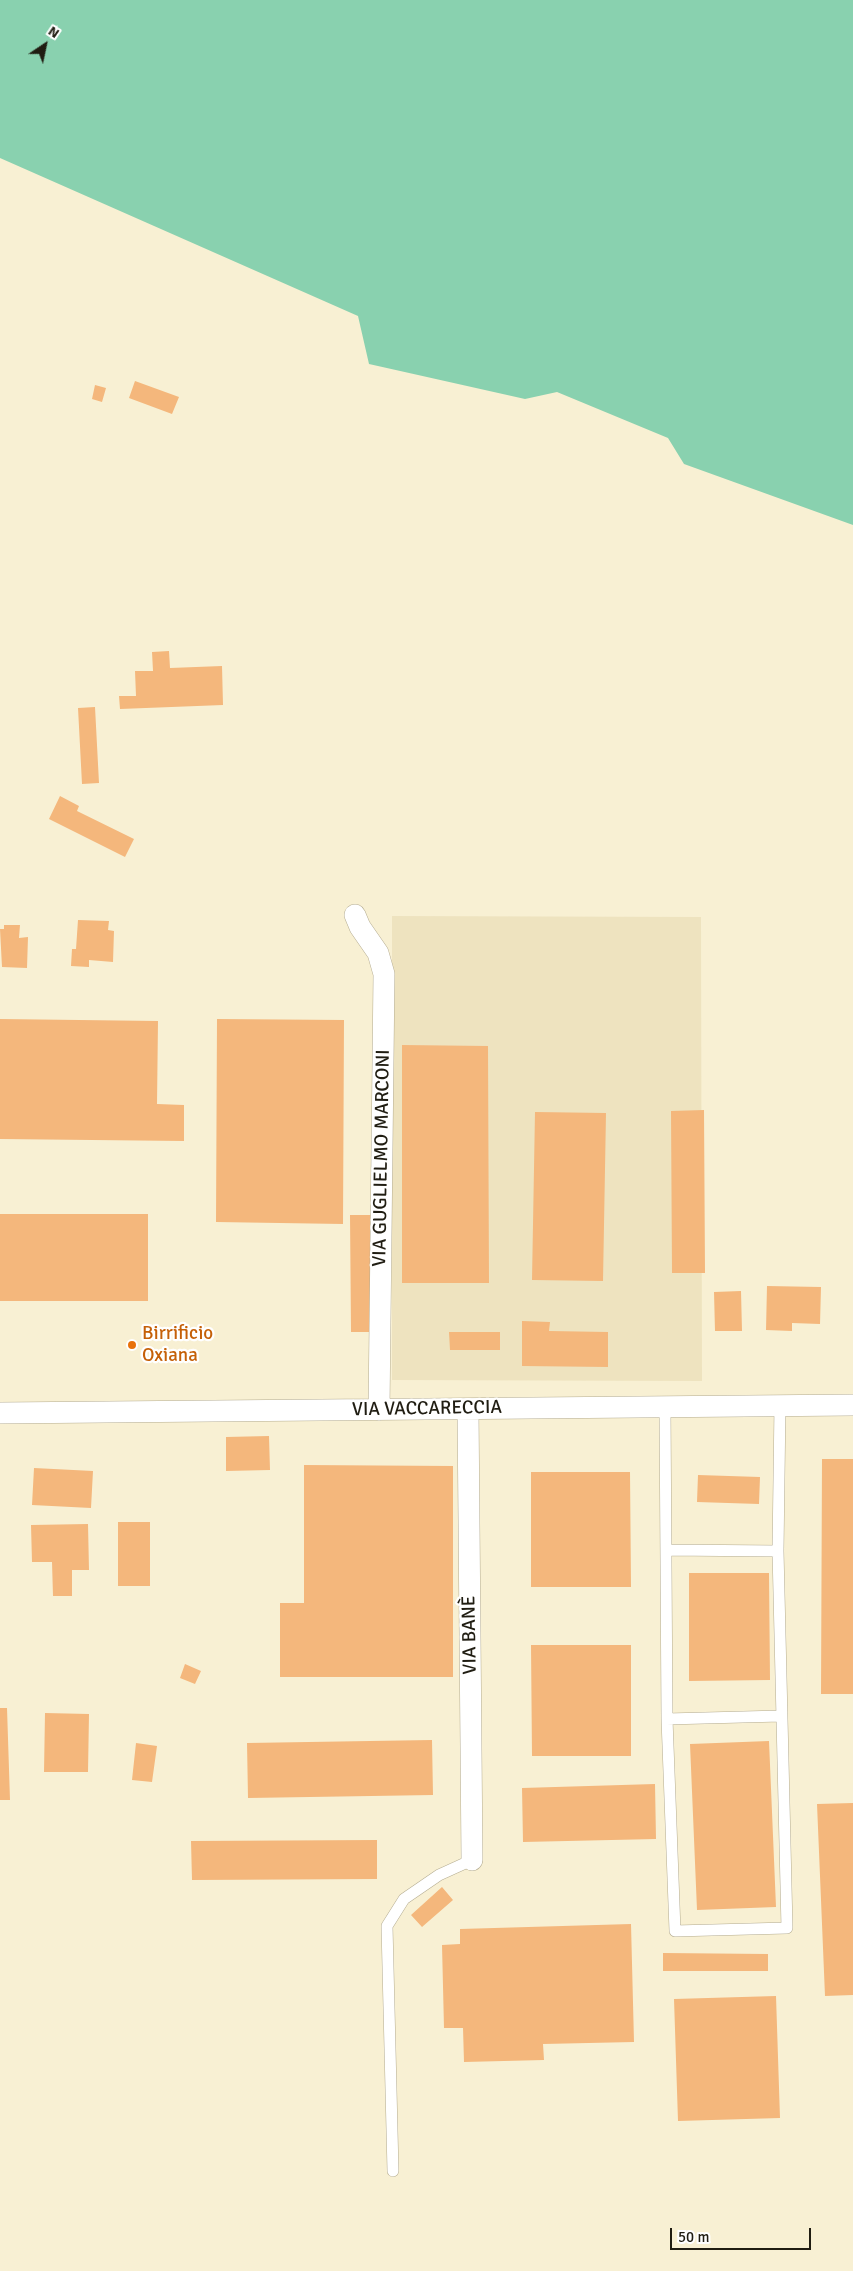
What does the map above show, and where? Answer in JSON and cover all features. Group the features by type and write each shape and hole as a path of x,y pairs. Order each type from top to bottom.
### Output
{"street":[{"name":"VIA GUGLIELMO MARCONI","path":"355,914 360,927 378,953 384,974 379,1410"},
{"name":"VIA VACCARECCIA","path":"0,1413 853,1405"},
{"name":"VIA BANÈ","path":"468,1409 472,1860"}],"lane":[{"path":"666,1408 666,1718 675,1931 787,1928 780,1716 778,1551 780,1405"},
{"path":"666,1550 778,1551"},
{"path":"666,1718 780,1716"},
{"path":"392,2171 388,1926 404,1899 439,1875 472,1860"}],"shaded area":[{"path":"392,916 701,917 702,1381 392,1380"}],"green space":[{"path":"0,0 853,0 853,525 684,464 668,438 557,392 525,399 369,364 358,316 0,158"}],"building":[{"path":"135,381 179,397 172,414 129,398"},
{"path":"95,385 106,388 102,402 92,399"},
{"path":"169,651 170,668 222,666 223,705 120,709 119,696 136,696 135,671 153,671 152,652"},
{"path":"95,707 99,783 82,784 78,708"},
{"path":"60,796 79,806 77,811 134,839 125,857 49,819"},
{"path":"78,920 109,921 108,930 114,931 113,962 89,960 89,967 71,966 72,949 76,949"},
{"path":"4,925 20,925 19,938 28,937 27,968 2,967 0,929 4,929"},
{"path":"0,1019 158,1021 157,1104 184,1105 184,1141 0,1139"},
{"path":"217,1019 344,1020 343,1224 216,1222"},
{"path":"402,1045 488,1046 489,1283 402,1283"},
{"path":"704,1110 705,1273 672,1273 671,1111"},
{"path":"535,1112 606,1113 603,1281 532,1280"},
{"path":"0,1214 148,1214 148,1301 0,1301"},
{"path":"350,1215 373,1215 374,1332 351,1332"},
{"path":"767,1286 821,1287 820,1324 792,1323 792,1331 766,1330"},
{"path":"741,1291 742,1331 715,1331 714,1292"},
{"path":"522,1321 550,1322 549,1331 608,1332 608,1367 522,1366"},
{"path":"449,1332 500,1332 500,1350 450,1350"},
{"path":"269,1436 270,1470 226,1471 226,1437"},
{"path":"822,1459 853,1459 853,1694 821,1694"},
{"path":"304,1465 453,1466 453,1677 280,1677 280,1603 304,1603"},
{"path":"34,1468 93,1471 91,1508 32,1505"},
{"path":"531,1472 630,1472 631,1587 531,1587"},
{"path":"698,1475 760,1477 759,1504 697,1502"},
{"path":"118,1522 150,1522 150,1586 118,1586"},
{"path":"88,1524 89,1570 72,1570 72,1596 53,1596 52,1562 32,1562 31,1525"},
{"path":"689,1573 769,1573 770,1680 689,1681"},
{"path":"531,1645 631,1645 631,1756 532,1756"},
{"path":"185,1664 201,1671 195,1684 180,1678"},
{"path":"0,1708 7,1708 10,1800 0,1800"},
{"path":"45,1713 89,1714 88,1772 44,1772"},
{"path":"432,1740 433,1795 248,1798 247,1743"},
{"path":"769,1741 776,1907 697,1910 690,1744"},
{"path":"136,1743 157,1746 152,1782 132,1780"},
{"path":"655,1784 656,1839 523,1842 522,1788"},
{"path":"853,1803 853,1995 825,1996 817,1804"},
{"path":"377,1840 377,1879 192,1880 191,1841"},
{"path":"442,1887 453,1900 422,1927 411,1915"},
{"path":"631,1924 634,2042 543,2044 544,2060 464,2062 463,2028 444,2028 442,1945 460,1944 460,1929"},
{"path":"663,1953 768,1954 768,1971 663,1971"},
{"path":"776,1996 780,2118 678,2121 674,1999"}],"place":[{"name":"Birrificio Oxiana","path":"132,1345"}]}
